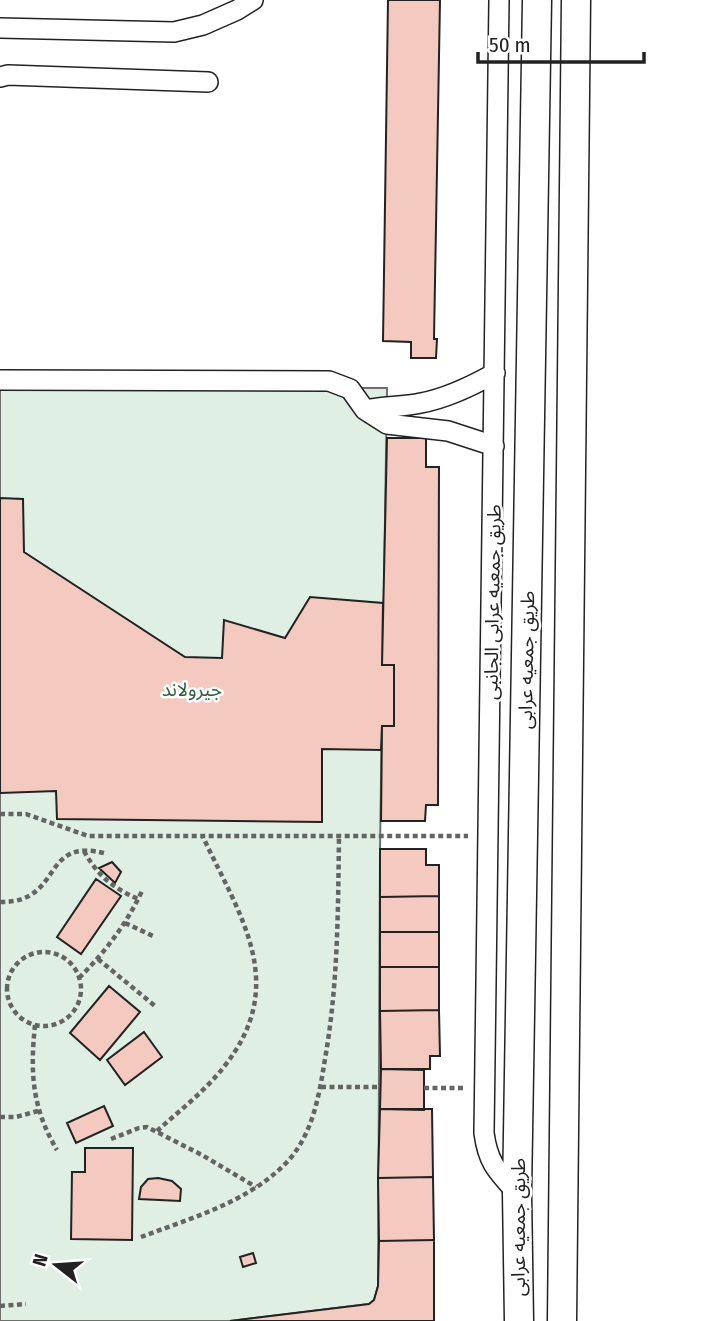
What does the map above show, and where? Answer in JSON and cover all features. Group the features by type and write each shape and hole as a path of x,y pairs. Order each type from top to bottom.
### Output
{"street":[{"path":"0,28 174,32 203,25 253,0"},
{"name":"طريق جمعيه عرابى الجانبى","path":"499,0 484,1133 487,1154 494,1168 517,1193"},
{"name":"طريق جمعيه عرابى","path":"519,1321 517,1193 537,0"},
{"path":"562,1321 576,0"},
{"path":"0,77 8,75 208,82"},
{"path":"365,410 420,404 446,397 495,373"},
{"path":"0,380 329,381 350,389 365,410 387,424 448,431 494,446"}],"path":[{"path":"0,814 26,814 88,836 490,836"},
{"path":"157,1131 223,1068 248,1026 255,1005 258,981 256,958 249,934 203,836"},
{"path":"141,1237 215,1208 257,1187 287,1161 299,1146 312,1121 321,1087 336,983 339,836"},
{"path":"0,902 14,902 41,889 60,859 66,855 84,850 107,854"},
{"path":"84,850 100,876 138,899"},
{"path":"79,978 98,959 125,923 142,891"},
{"path":"125,923 153,936"},
{"path":"36,952 58,954 75,968 79,978 79,1000 66,1018 46,1026 35,1025 16,1014 10,1004 7,982 17,963 36,952"},
{"path":"98,959 155,1006"},
{"path":"0,993 7,993"},
{"path":"35,1025 33,1083 38,1111 57,1150"},
{"path":"321,1087 380,1087"},
{"path":"424,1088 486,1089"},
{"path":"0,1117 16,1117 38,1111"},
{"path":"111,1139 147,1127 257,1187"},
{"path":"0,1306 26,1304"}],"green space":[{"name":"جيرولاند","path":"0,388 387,388 380,849 378,1286 374,1300 369,1304 230,1321 0,1321"}],"building":[{"path":"388,0 440,0 434,339 437,339 436,358 411,358 411,342 383,341"},
{"path":"387,438 426,438 426,467 439,467 438,805 426,805 425,821 381,821 382,726 394,726 394,665 382,665"},
{"path":"0,498 23,499 24,552 185,657 222,658 224,620 285,638 310,597 383,603 382,665 394,665 394,726 382,726 381,750 322,749 322,822 57,819 56,791 0,793"},
{"path":"380,849 426,849 426,865 439,865 439,896 380,897"},
{"path":"112,862 121,872 115,883 99,868"},
{"path":"96,879 121,896 81,954 57,937"},
{"path":"439,896 439,932 380,932 380,897"},
{"path":"380,932 439,932 439,967 380,967"},
{"path":"380,967 439,967 439,1010 380,1011"},
{"path":"109,986 140,1012 100,1060 70,1033"},
{"path":"439,1010 440,1056 430,1056 430,1069 381,1069 380,1011"},
{"path":"144,1032 162,1057 125,1085 107,1060"},
{"path":"381,1069 424,1070 424,1110 380,1109"},
{"path":"104,1106 113,1126 76,1143 67,1123"},
{"path":"380,1109 432,1109 433,1177 378,1178"},
{"path":"85,1148 133,1148 132,1240 71,1239 72,1172 85,1172"},
{"path":"433,1177 434,1240 379,1241 378,1178"},
{"path":"148,1179 172,1181 181,1189 180,1201 139,1199 141,1187"},
{"path":"434,1240 434,1321 230,1321 369,1304 374,1300 378,1286 379,1241"},
{"path":"253,1253 256,1263 243,1267 240,1257"}]}
